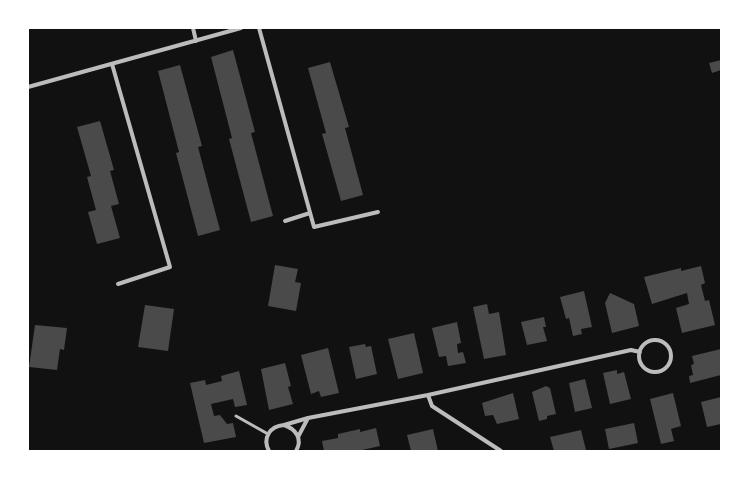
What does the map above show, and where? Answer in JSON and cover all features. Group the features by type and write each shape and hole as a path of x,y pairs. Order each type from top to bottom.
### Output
{"street":[{"path":"193,28 196,41"},
{"path":"28,87 241,28"},
{"path":"259,28 314,228 378,212"},
{"path":"112,64 170,267 118,284"},
{"path":"285,221 310,213"},
{"path":"656,340 666,344 670,348 672,359 667,368 662,371 652,372 643,367 640,362 640,352 646,343 656,340"},
{"path":"269,451 266,440 272,429 308,418 428,394 631,350 640,352"},
{"path":"428,394 432,406 501,451"},
{"path":"298,437 308,418"},
{"path":"284,425 295,431 298,437 299,443 296,451"}],"lane":[{"path":"236,416 268,434"}],"building":[{"path":"233,50 255,132 251,133 273,216 251,222 229,139 232,138 211,57"},
{"path":"721,60 721,70 712,73 709,63"},
{"path":"330,62 349,127 345,128 363,195 341,201 322,134 326,133 308,68"},
{"path":"180,65 202,146 198,147 220,230 198,236 176,153 179,152 158,71"},
{"path":"100,121 114,170 110,171 119,204 111,206 120,238 97,244 88,212 96,210 87,177 91,176 77,127"},
{"path":"275,265 298,269 295,282 301,283 296,311 268,306"},
{"path":"701,266 705,283 701,285 705,301 709,300 715,325 682,333 676,308 689,304 687,293 652,304 644,277 681,268 681,271"},
{"path":"584,291 592,327 581,329 582,334 573,336 569,318 566,319 560,297"},
{"path":"610,293 634,304 639,326 612,333 605,303"},
{"path":"487,304 489,314 499,312 506,355 484,359 473,307"},
{"path":"145,305 174,309 168,351 138,347"},
{"path":"544,317 546,327 543,327 547,341 527,345 521,322"},
{"path":"457,322 461,343 457,344 458,353 463,352 466,363 448,366 446,356 439,357 432,328"},
{"path":"35,325 67,328 64,350 60,349 57,370 29,367"},
{"path":"414,333 423,373 398,379 388,339"},
{"path":"365,344 366,347 371,346 377,374 356,379 349,347"},
{"path":"328,348 339,393 321,397 319,391 311,394 301,355"},
{"path":"721,349 721,375 690,383 689,376 693,375 691,365 694,364 692,356"},
{"path":"285,363 291,386 288,387 293,404 269,410 261,369"},
{"path":"617,370 617,374 624,372 631,399 610,404 603,373"},
{"path":"239,371 247,405 235,407 233,399 211,404 214,416 220,415 227,424 233,423 236,437 204,443 190,383 205,380 206,385 222,381 221,376"},
{"path":"585,379 592,408 575,412 569,383"},
{"path":"546,386 550,388 556,414 547,416 547,419 539,421 532,392"},
{"path":"513,393 519,419 497,424 493,415 485,416 482,403"},
{"path":"673,393 681,426 671,429 674,441 661,444 650,399"},
{"path":"721,397 721,424 707,427 701,402"},
{"path":"634,423 638,443 609,449 605,429"},
{"path":"376,428 380,446 358,451 324,451 322,441 338,438 338,434 360,429 360,432"},
{"path":"433,429 438,451 411,451 407,435"},
{"path":"581,430 586,450 554,451 550,437"}]}
